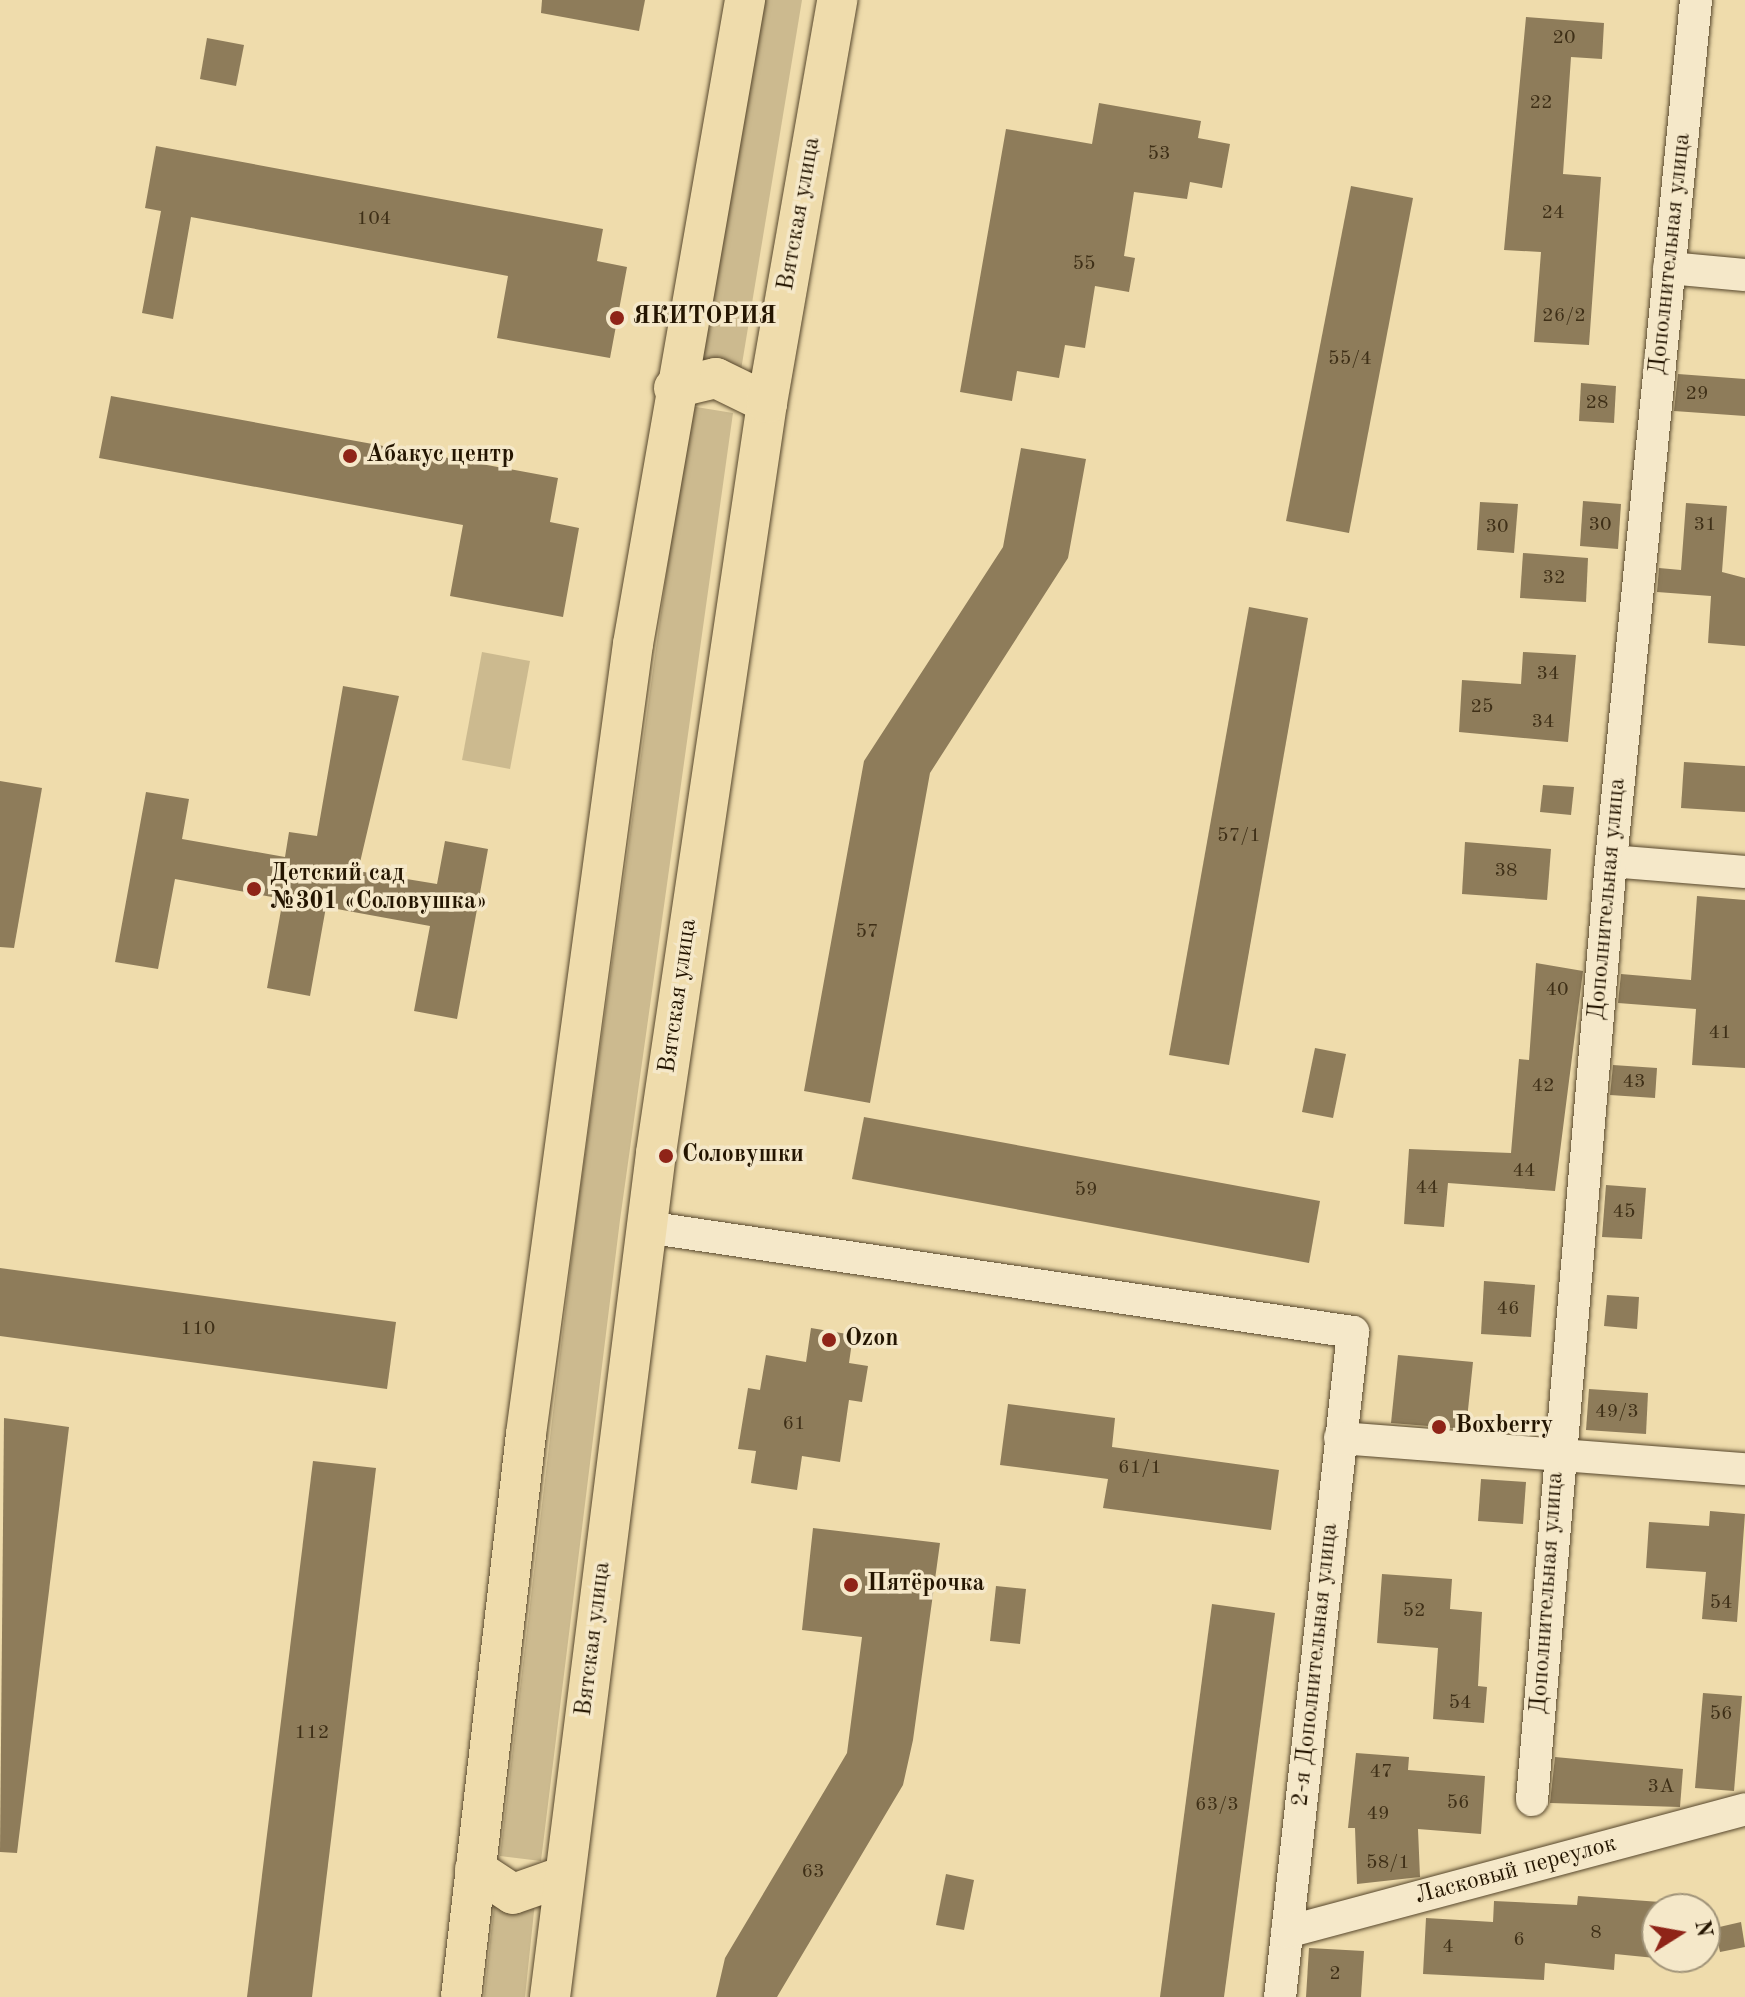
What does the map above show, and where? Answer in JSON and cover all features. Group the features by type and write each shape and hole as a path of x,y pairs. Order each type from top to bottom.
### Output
{"main road":[{"path":"461,1997 526,1434 674,388 745,0"},
{"name":"Вятская улица","path":"550,1997 646,1227 767,403 837,0"},
{"path":"674,388 716,378 767,403"},
{"path":"475,1869 513,1894 564,1876"}],"street":[{"name":"Дополнительная улица","path":"1532,1800 1558,1457 1611,861 1696,0"},
{"path":"1669,268 1745,275"},
{"path":"1611,861 1745,872"},
{"name":"2-я Дополнительная улица","path":"646,1227 1353,1332 1280,1997"},
{"path":"1340,1438 1745,1469"},
{"name":"Ласковый переулок","path":"1287,1932 1745,1809"}],"shaded area":[{"path":"762,0 802,0 741,370 693,364"},
{"path":"690,406 733,413 620,1220 541,1861 500,1856 577,1212"},
{"path":"482,652 530,661 510,769 462,760"},
{"path":"495,1898 535,1902 525,1997 484,1997"}],"building":[{"path":"542,0 645,0 639,31 541,13"},
{"path":"1526,17 1604,23 1602,59 1571,57 1563,174 1601,177 1589,345 1534,342 1541,252 1504,250"},
{"path":"207,38 244,45 236,86 200,79"},
{"path":"1099,103 1201,121 1198,138 1230,144 1222,188 1190,182 1187,199 1134,192 1124,256 1135,258 1129,292 1095,286 1085,348 1065,345 1059,378 1017,371 1012,401 960,392 1006,129 1092,144"},
{"path":"156,146 603,229 597,261 627,267 610,358 497,338 508,276 191,217 173,319 142,313 161,211 145,208"},
{"path":"1351,186 1413,198 1349,533 1286,521"},
{"path":"1678,374 1745,379 1745,416 1674,411"},
{"path":"1581,383 1616,386 1614,423 1579,421"},
{"path":"111,396 558,478 550,522 579,528 563,617 450,596 463,525 99,458"},
{"path":"1021,448 1086,459 1068,558 930,773 870,1103 804,1091 864,761 1003,547"},
{"path":"1583,501 1621,504 1618,549 1580,546"},
{"path":"1480,502 1518,504 1514,553 1477,550"},
{"path":"1686,503 1727,506 1722,572 1745,578 1745,646 1708,643 1711,596 1657,592 1659,568 1681,570"},
{"path":"1523,553 1588,558 1586,602 1520,598"},
{"path":"1249,607 1308,618 1229,1065 1169,1055"},
{"path":"1523,652 1576,655 1568,742 1459,732 1462,680 1521,684"},
{"path":"343,686 399,696 358,871 437,884 445,841 488,849 457,1019 414,1011 430,926 326,907 310,996 267,988 283,899 175,879 158,969 115,962 146,792 189,799 182,839 285,857 289,832 317,836"},
{"path":"1684,762 1745,766 1745,812 1681,808"},
{"path":"0,781 42,788 14,948 0,947"},
{"path":"1543,785 1574,787 1571,815 1540,812"},
{"path":"1465,842 1551,849 1547,900 1462,894"},
{"path":"1697,896 1745,900 1745,1068 1692,1065 1696,1009 1618,1003 1621,974 1691,980"},
{"path":"1536,963 1583,971 1555,1191 1448,1183 1444,1227 1404,1224 1409,1149 1511,1153 1519,1059 1529,1060"},
{"path":"1315,1048 1346,1054 1333,1118 1302,1112"},
{"path":"1613,1065 1657,1068 1655,1098 1610,1095"},
{"path":"864,1117 1320,1201 1309,1263 852,1179"},
{"path":"1606,1185 1646,1188 1642,1239 1602,1237"},
{"path":"0,1268 396,1322 387,1389 0,1336"},
{"path":"1484,1281 1535,1285 1531,1337 1481,1334"},
{"path":"1607,1295 1639,1297 1637,1329 1604,1326"},
{"path":"811,1328 853,1335 849,1363 868,1366 862,1402 849,1400 840,1462 802,1456 797,1490 751,1483 756,1451 738,1449 748,1388 760,1390 766,1355 806,1362"},
{"path":"1398,1355 1473,1362 1466,1429 1391,1423"},
{"path":"1589,1389 1648,1393 1646,1434 1586,1430"},
{"path":"1008,1404 1115,1418 1112,1447 1279,1470 1271,1530 1103,1508 1108,1479 1000,1465"},
{"path":"4,1418 69,1427 17,1853 0,1852"},
{"path":"313,1461 376,1468 312,1997 247,1997"},
{"path":"1481,1479 1526,1482 1523,1524 1478,1521"},
{"path":"1710,1511 1745,1514 1737,1622 1702,1619 1706,1572 1646,1568 1649,1522 1709,1526"},
{"path":"813,1528 940,1543 913,1740 903,1785 777,1997 716,1997 725,1958 847,1753 862,1637 802,1630"},
{"path":"1382,1574 1452,1579 1450,1609 1482,1612 1478,1686 1487,1687 1484,1723 1433,1719 1438,1648 1377,1643"},
{"path":"996,1586 1026,1589 1020,1644 990,1641"},
{"path":"1212,1604 1275,1613 1224,1997 1160,1997"},
{"path":"1703,1693 1742,1696 1734,1791 1695,1788"},
{"path":"1356,1753 1409,1757 1408,1770 1485,1776 1481,1834 1418,1829 1420,1877 1357,1884 1355,1828 1348,1828"},
{"path":"1555,1757 1683,1769 1680,1807 1550,1803"},
{"path":"946,1874 974,1880 964,1930 936,1925"},
{"path":"1578,1896 1641,1901 1641,1957 1615,1954 1614,1970 1545,1963 1544,1980 1423,1974 1426,1918 1493,1922 1494,1901 1577,1905"},
{"path":"1741,1922 1745,1947 1721,1952 1721,1927"},
{"path":"1309,1948 1364,1951 1361,1997 1306,1997"}],"place":[{"name":"ЯКИТОРИЯ","path":"617,318"},
{"name":"Абакус центр","path":"350,456"},
{"name":"Детский сад №301 «Соловушка»","path":"254,889"},
{"name":"Соловушки","path":"666,1156"},
{"name":"Ozon","path":"829,1340"},
{"name":"Boxberry","path":"1439,1427"},
{"name":"Пятёрочка","path":"851,1585"}]}
